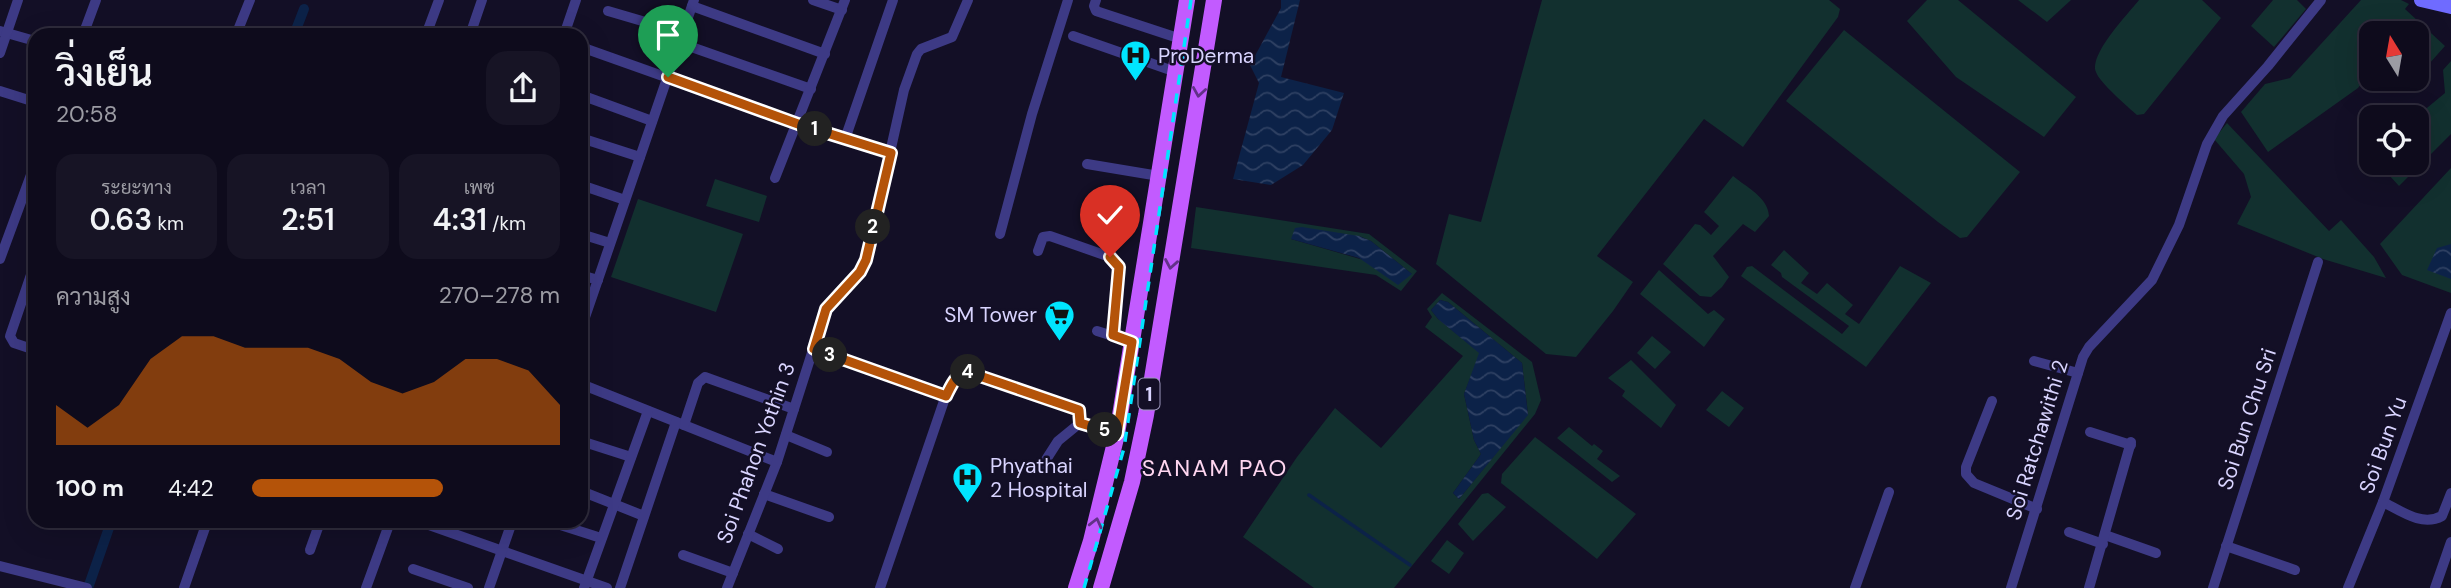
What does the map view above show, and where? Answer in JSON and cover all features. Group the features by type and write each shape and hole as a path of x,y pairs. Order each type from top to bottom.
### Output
{"main road":[{"name":"1","path":"1076,588 1091,541 1117,434 1187,0"},
{"name":"1","path":"1101,588 1139,447 1214,0"},
{"path":"1156,193 1182,197"}],"street":[{"path":"0,53 3,32 18,0"},
{"path":"86,28 96,0"},
{"path":"239,28 250,0"},
{"path":"429,28 439,0"},
{"path":"472,28 482,0"},
{"path":"566,28 576,0"},
{"path":"775,178 844,5 814,0"},
{"path":"845,139 893,0"},
{"name":"Soi Phahon Yothin 3","path":"730,581 777,462 826,309 860,272 866,260 904,90 917,54 920,49 952,37 968,0"},
{"path":"1000,234 1032,114 1068,0"},
{"path":"1096,0 1096,11 1181,38"},
{"name":"Soi Ratchawithi 2","path":"2011,588 2078,373 2089,347 2152,280 2179,225 2207,144 2223,116 2268,66 2320,0"},
{"path":"2421,0 2451,7"},
{"path":"588,308 693,3 825,54"},
{"path":"608,11 811,89"},
{"path":"3,32 28,39"},
{"path":"1073,36 1176,72"},
{"path":"588,49 798,124 891,153"},
{"path":"1,95 28,101"},
{"path":"588,98 652,121"},
{"path":"588,140 640,157"},
{"path":"1087,164 1159,176"},
{"path":"0,259 28,184"},
{"path":"588,187 625,200"},
{"path":"588,236 611,243"},
{"path":"1038,251 1043,237 1050,236 1110,257 1119,267 1113,335"},
{"name":"Soi Bun Chu Sri","path":"2213,588 2318,262"},
{"path":"588,277 598,280"},
{"path":"28,283 10,336 14,343 28,348"},
{"name":"Soi Bun Yu","path":"2348,588 2383,502 2451,313"},
{"path":"1097,331 1132,342"},
{"path":"814,349 946,396"},
{"path":"2034,360 2078,373"},
{"path":"880,588 946,396 953,381 960,374 968,372 1079,410 1080,423"},
{"path":"620,588 680,424 698,383 705,377 712,378 794,409"},
{"path":"588,387 777,462"},
{"path":"1992,401 1966,467 1966,474 1974,482 2037,509"},
{"path":"585,584 648,411"},
{"path":"1080,423 1117,434"},
{"path":"1042,466 1058,441 1080,423"},
{"path":"2089,588 2131,444 2090,432"},
{"path":"786,435 827,452"},
{"path":"588,443 631,457"},
{"path":"1855,588 1889,492"},
{"path":"2383,502 2418,519 2433,520 2442,516 2451,493"},
{"path":"588,494 645,516"},
{"path":"764,494 829,517"},
{"path":"184,588 205,528"},
{"path":"310,550 318,528"},
{"path":"366,588 388,528"},
{"path":"437,528 585,584 607,588"},
{"path":"489,588 510,528"},
{"path":"570,528 601,538"},
{"path":"2069,533 2156,553"},
{"path":"748,534 778,549"},
{"path":"2435,588 2451,542"},
{"path":"2226,546 2295,570"},
{"path":"683,555 740,588"},
{"path":"0,566 87,588"},
{"path":"413,569 468,588"}],"green space":[{"path":"1542,0 1829,0 1840,9 1838,17 1743,147 1704,119 1597,256 1633,282 1576,357 1546,354 1436,264 1449,214 1481,222"},
{"path":"1927,0 1958,0 2076,97 2044,137 1956,77 1907,21"},
{"path":"2018,0 2071,0 2047,22"},
{"path":"2139,0 2202,0 2221,18 2144,114 2137,115 2102,82 2095,64 2104,45"},
{"path":"2273,0 2297,0 2306,9 2274,47 2251,26"},
{"path":"2361,0 2401,0 2409,4 2405,9 2418,21 2359,21 2359,87 2268,152 2241,112 2265,84 2290,78"},
{"path":"1844,30 2020,172 1967,237 1960,238 1938,222 1786,101"},
{"path":"2429,31 2445,46 2429,64"},
{"path":"2451,61 2451,134 2429,156 2429,106 2445,93 2443,70"},
{"path":"2227,123 2329,231 2341,220 2374,257 2386,278 2323,259 2237,224 2251,197 2244,174 2214,139"},
{"path":"2451,168 2451,293 2402,275 2380,244"},
{"path":"2389,175 2410,175 2399,186"},
{"path":"1733,176 1761,198 1769,216 1755,232 1743,224 1713,256 1729,277 1711,297 1700,296 1663,264 1695,224 1711,235 1719,226 1704,212"},
{"path":"715,179 767,196 759,222 706,206"},
{"path":"638,199 743,234 716,312 611,277"},
{"path":"1196,207 1369,234 1417,271 1401,291 1376,275 1191,248","holes":["1359,236 1371,241 1412,274 1291,239"]},
{"path":"1784,250 1809,273 1801,283 1817,294 1827,283 1853,305 1845,314 1859,324 1900,266 1931,283 1866,367 1741,276 1747,267 1752,266 1842,334 1849,326 1782,277 1771,265"},
{"path":"1659,270 1708,314 1714,310 1725,319 1704,347 1640,294"},
{"path":"1442,293 1532,362 1541,400 1535,414 1394,588 1314,588 1243,537 1297,457 1335,408 1381,448 1463,356 1425,327 1432,317 1427,309","holes":["1440,300 1448,302 1522,363 1528,414 1459,499 1453,493 1481,454 1474,440 1464,394 1480,353 1438,319 1431,310"]},
{"path":"1652,336 1671,352 1655,369 1637,353"},
{"path":"1631,360 1676,405 1661,428 1622,396 1625,391 1608,378"},
{"path":"1722,391 1744,408 1729,427 1706,410"},
{"path":"1569,427 1592,446 1594,444 1603,451 1597,459 1620,476 1612,482 1557,438"},
{"path":"1535,437 1636,514 1597,559 1501,483 1502,474"},
{"path":"1488,493 1506,507 1473,541 1458,524 1482,494"},
{"path":"1447,540 1464,553 1449,574 1431,561"}],"water":[{"path":"1281,0 1300,0 1281,77 1344,93 1332,130 1303,165 1271,185 1233,179 1259,83 1250,65 1281,8"},
{"path":"1295,228 1359,236 1371,241 1412,274 1398,285 1359,258 1291,239"},
{"path":"2451,244 2451,279 2427,270 2437,248"},
{"path":"1440,300 1448,302 1522,363 1528,415 1459,499 1453,493 1481,454 1474,440 1464,394 1479,353 1431,310"}],"waterway":[{"path":"297,28 304,9"},
{"path":"1309,495 1410,565"},
{"path":"88,588 109,528"}],"railway":[{"path":"1084,588 1124,448 1191,0"}],"place":[{"name":"ProDerma","path":"1135,83"},
{"name":"SM Tower","path":"1060,342"},
{"name":"Phyathai 2 Hospital","path":"967,505"}],"district":[{"name":"SANAM PAO","path":"1215,468"}],"route":[{"path":"668,77 798,124 891,153 866,260 860,272 826,309 814,349 946,396 953,381 960,374 968,372 1079,410 1080,423 1117,434 1132,342 1113,335 1119,267 1110,257"}]}
